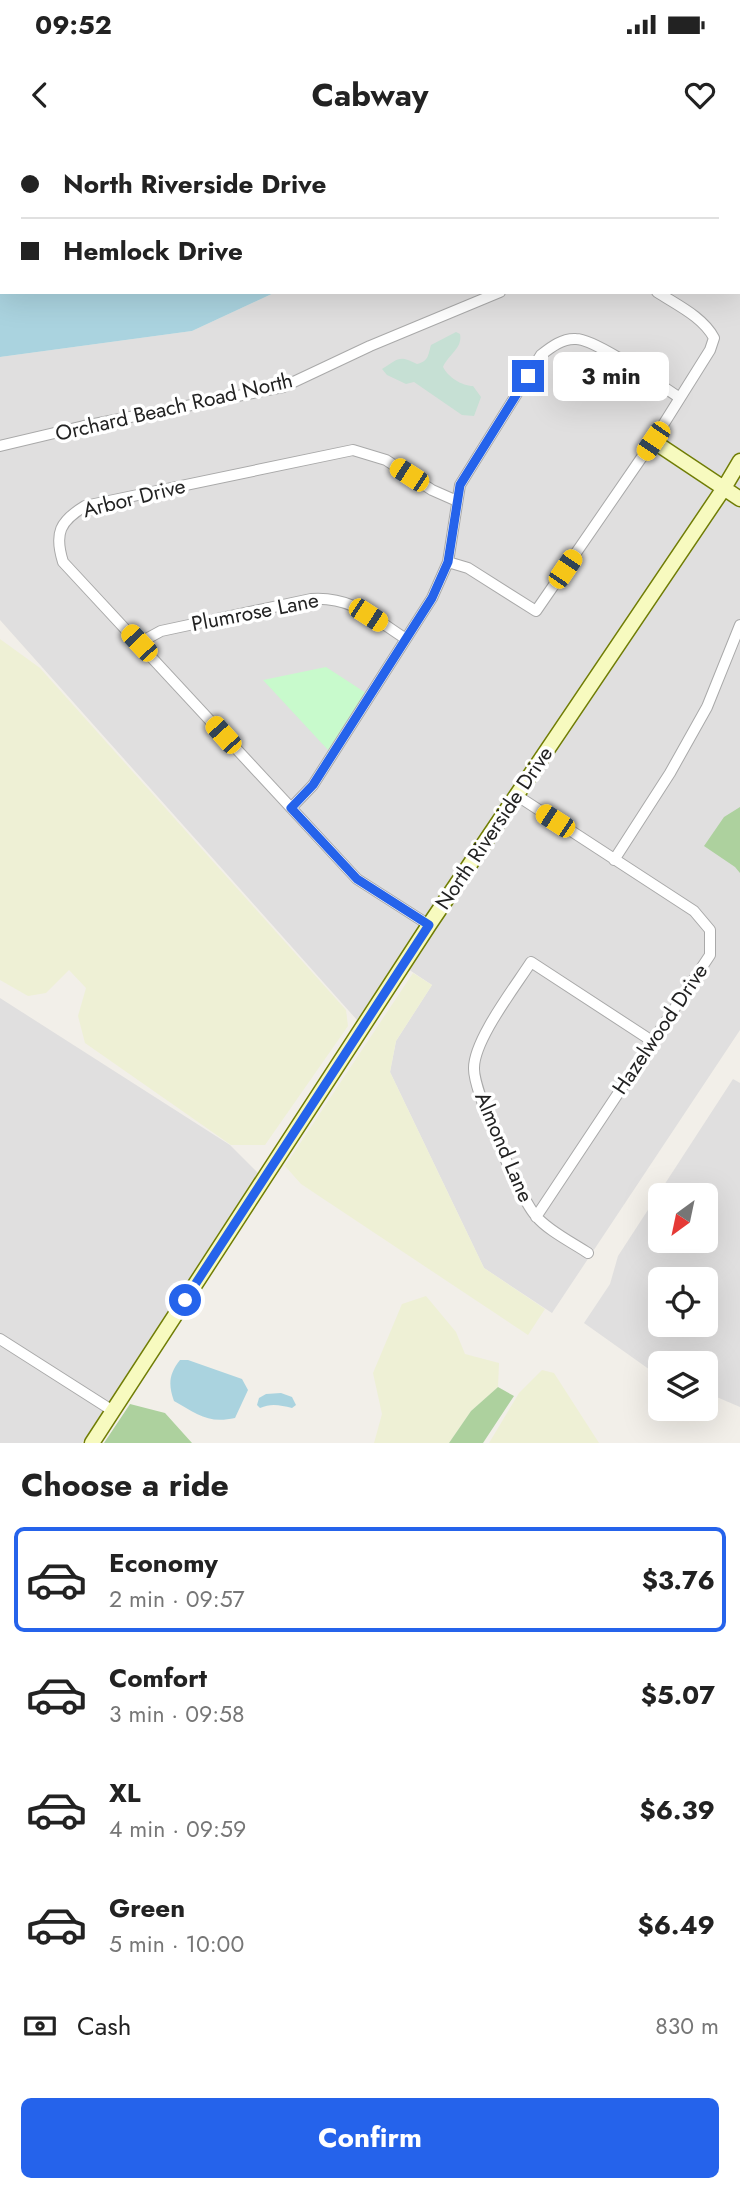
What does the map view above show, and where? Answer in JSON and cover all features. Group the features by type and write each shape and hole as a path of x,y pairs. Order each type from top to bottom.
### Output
{"street":[{"name":"Orchard Beach Road North","path":"0,446 84,426 283,387 370,346 494,294"},
{"path":"448,562 468,568 536,611 653,441 710,350 714,338 709,329 660,294"},
{"path":"291,808 313,785 432,598 448,562 460,485 541,355 558,343 575,338 592,343 680,398"},
{"path":"653,441 740,499"},
{"name":"Arbor Drive","path":"429,925 357,879 63,562 58,546 60,530 69,516 85,506 353,450 386,460 432,490 457,501"},
{"name":"North Riverside Drive","path":"92,1443 429,925 740,461"},
{"name":"Plumrose Lane","path":"139,643 161,631 311,599 329,598 349,603 406,639"},
{"path":"614,860 670,773 707,707 740,625"},
{"name":"Hazelwood Drive","path":"516,795 694,911 710,930 710,955 536,1217"},
{"name":"Almond Lane","path":"588,1253 536,1217 522,1195 480,1097 473,1069 480,1041 531,962 652,1041"},
{"path":"0,1339 113,1411"}],"shaded area":[{"path":"272,294 740,294 740,1030 552,1313 484,1268 390,1072 396,1041 432,985 396,961 357,1020 0,620 0,357 192,331"},
{"path":"0,998 230,1145 258,1173 82,1443 0,1443"},
{"path":"733,1079 740,1083 740,1407 718,1398 718,1351 648,1351 648,1368 584,1323 610,1284 618,1256 648,1210 648,1253 718,1253 718,1183 665,1183"}],"green space":[{"path":"456,332 460,334 459,343 443,367 456,380 473,386 481,397 474,416 462,415 414,382 406,384 387,375 382,369 399,359 421,363 427,357 431,345"},
{"path":"0,639 40,668 346,1010 348,1026 265,1145 231,1145 85,1043 78,1016 86,988 69,970 46,993 28,996 0,980"},
{"path":"326,667 366,693 328,750 263,680"},
{"path":"740,807 740,873 704,846 724,817"},
{"path":"413,973 432,985 396,1041 390,1072 484,1268 545,1309 528,1335 301,1184 285,1166"},
{"path":"426,1296 456,1332 465,1354 499,1363 498,1387 471,1411 449,1443 374,1443 382,1414 373,1373 402,1304"},
{"path":"542,1370 554,1373 599,1443 489,1443 519,1393"},
{"path":"498,1387 514,1396 483,1443 449,1443 471,1411"},
{"path":"130,1404 165,1413 192,1443 104,1443"}],"water":[{"path":"0,294 272,294 192,331 0,357"},
{"path":"180,1360 188,1360 242,1379 248,1390 235,1418 210,1419 174,1401 171,1379"},
{"path":"281,1393 292,1397 296,1405 292,1408 268,1405 260,1408 257,1405 259,1398 266,1394"}],"route":[{"path":"185,1300 429,925 357,879 291,808 313,785 432,598 448,562 460,485 528,376"}]}
